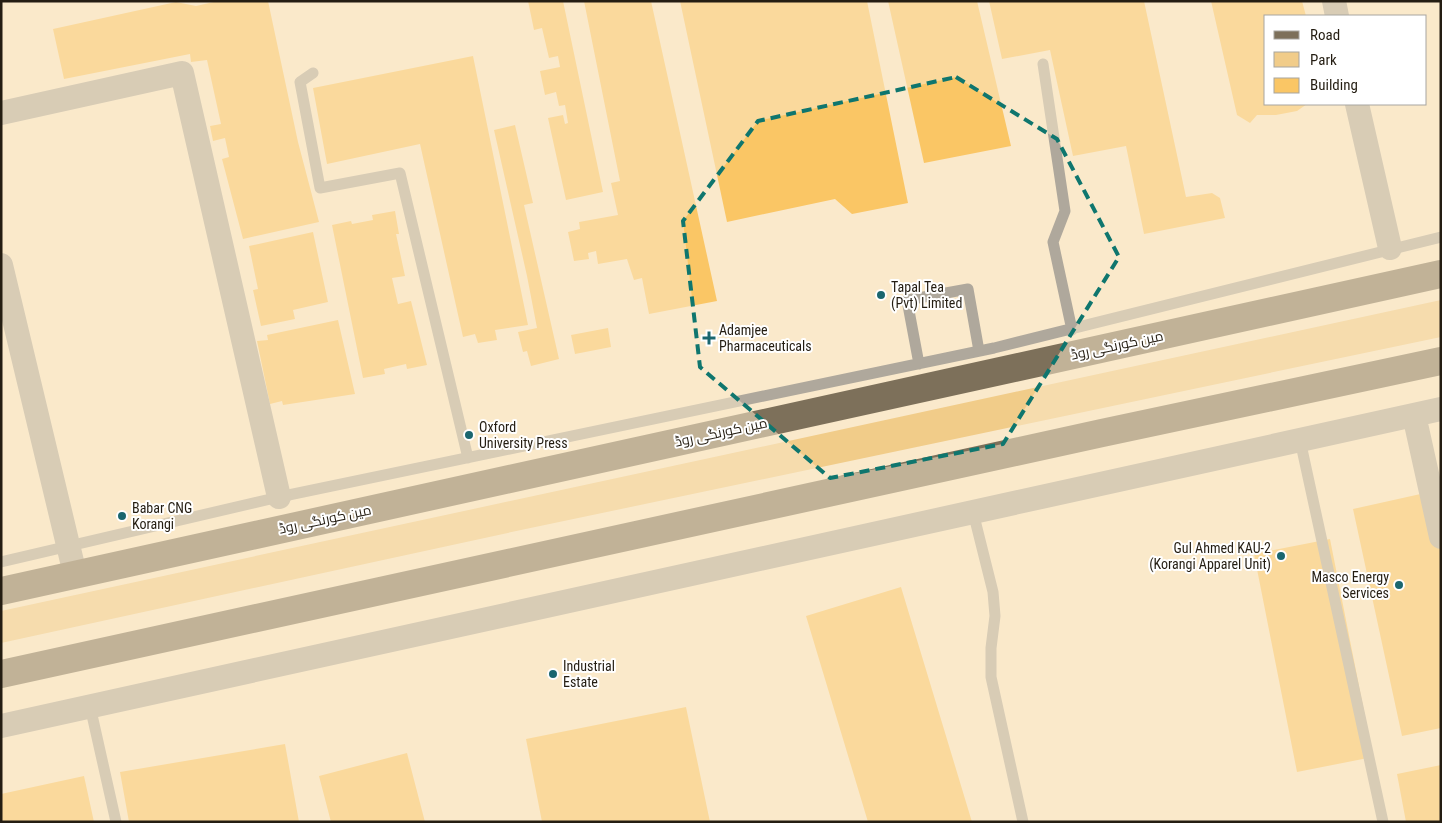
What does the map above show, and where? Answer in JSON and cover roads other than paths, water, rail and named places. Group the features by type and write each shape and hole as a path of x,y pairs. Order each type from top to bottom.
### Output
{"main road":[{"name":"مین کورنگی روڈ","path":"1,590 1441,274"},
{"path":"1,674 1102,433 1441,361"}],"street":[{"path":"1334,1 1337,15"},
{"path":"1,112 182,73 279,497"},
{"path":"1357,105 1390,248"},
{"path":"1,265 75,574"},
{"path":"1,726 1441,410"},
{"path":"1414,415 1441,538"}],"lane":[{"path":"1043,64 1065,211 1053,242 1072,330"},
{"path":"313,73 300,82 320,188 400,173 468,458"},
{"path":"1,562 279,497 979,351 1072,330 1390,248 1441,237"},
{"path":"919,364 907,300 968,290 979,351"},
{"path":"1300,440 1383,822"},
{"path":"973,512 993,592 995,616 991,648 991,677 1023,822"},
{"path":"90,706 116,822"}],"place":[{"name":"Tapal Tea (Pvt) Limited","path":"881,295"},
{"name":"Adamjee Pharmaceuticals","path":"709,338"},
{"name":"Oxford University Press","path":"469,435"},
{"name":"Babar CNG Korangi","path":"122,516"},
{"name":"Gul Ahmed KAU-2 (Korangi Apparel Unit)","path":"1281,556"},
{"name":"Masco Energy Services","path":"1399,585"},
{"name":"Industrial Estate","path":"553,674"}]}
